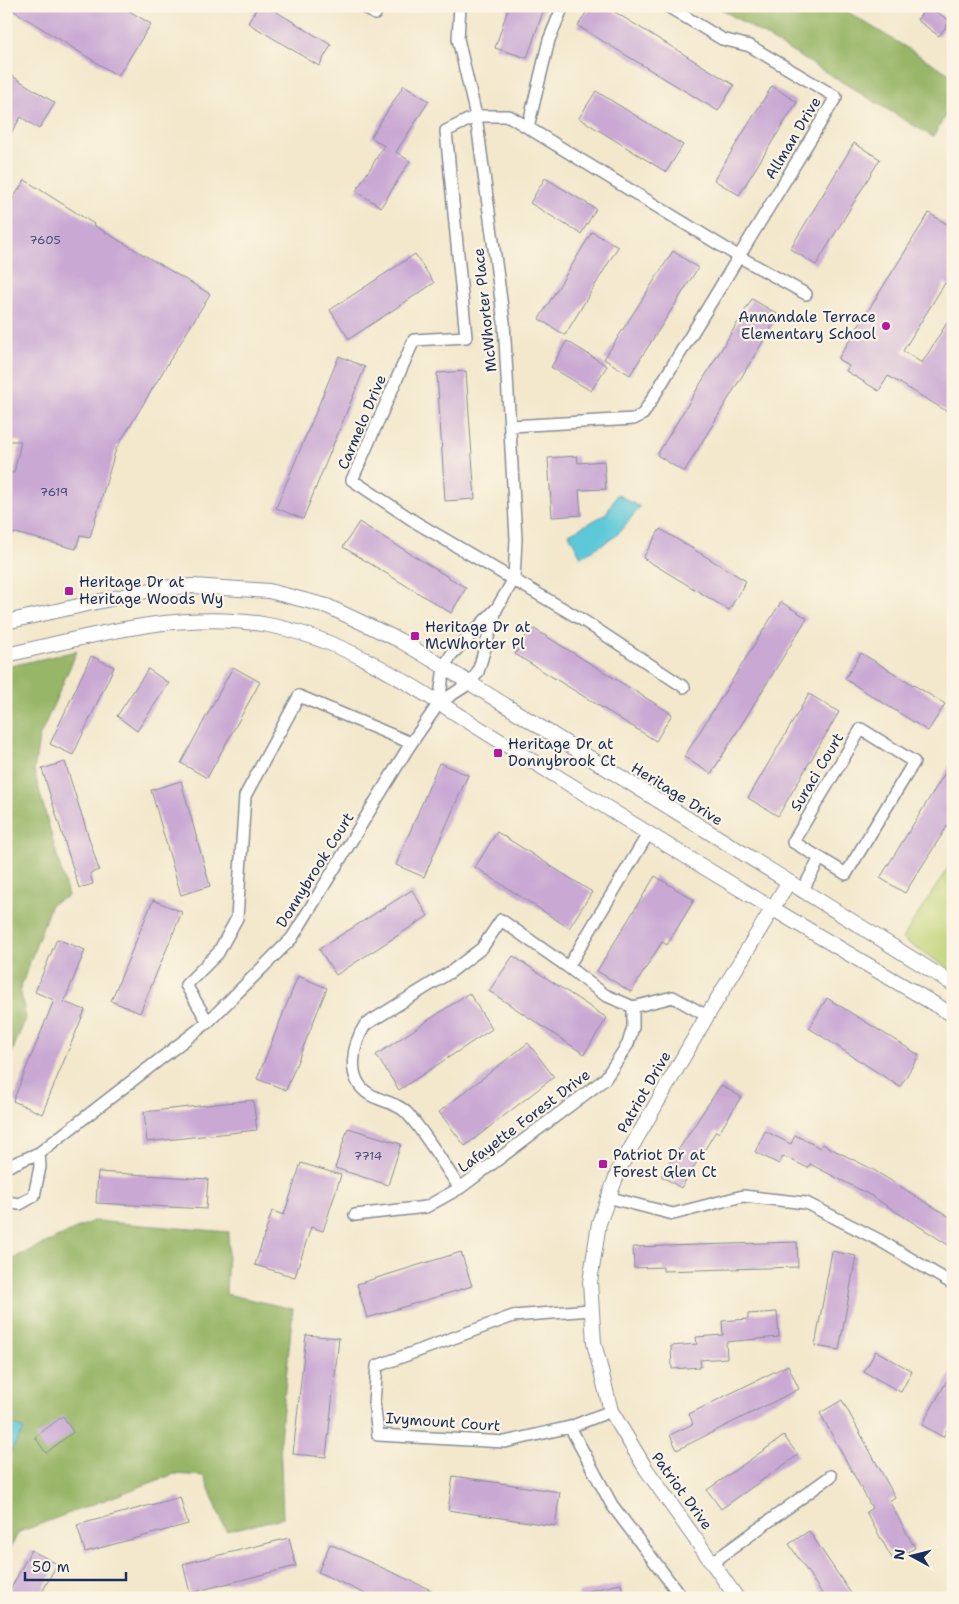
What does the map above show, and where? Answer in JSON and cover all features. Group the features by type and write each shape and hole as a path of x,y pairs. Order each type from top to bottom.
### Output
{"street":[{"path":"363,6 376,14"},
{"name":"McWhorter Place","path":"460,6 460,49 476,116 504,322 516,539 514,579 497,608 478,672 470,683"},
{"path":"528,127 549,40 564,6"},
{"name":"Allman Drive","path":"511,426 634,418 643,414 836,97 750,46 722,40 667,6"},
{"path":"476,116 509,116 738,256 806,294"},
{"name":"Carmelo Drive","path":"476,116 446,132 466,337 414,340 352,480 417,523 584,621 684,687"},
{"name":"Heritage Drive","path":"6,622 160,588 193,586 269,591 327,606 399,640 444,666 788,883 953,984"},
{"name":"McWhorter Place","path":"444,666 451,655 497,608"},
{"path":"6,655 143,624 197,620 267,625 319,638 385,669 648,834 953,1016"},
{"path":"439,702 444,666"},
{"path":"439,702 470,683"},
{"path":"208,1022 186,985 218,953 236,918 245,796 299,696 411,743"},
{"name":"Donnybrook Court","path":"6,1167 39,1153 208,1022 292,938 411,743 439,702"},
{"name":"Suraci Court","path":"861,729 914,762 846,874 820,858 793,842 861,729"},
{"path":"568,967 648,834"},
{"path":"802,891 820,858"},
{"name":"Patriot Drive","path":"732,1596 713,1562 646,1469 611,1410 594,1343 590,1282 593,1252 607,1197 620,1166 707,1016 788,883"},
{"name":"Lafayette Forest Drive","path":"501,920 568,967 605,995 633,1007 633,1027 628,1044 605,1079 460,1188 406,1111 368,1093 362,1086 356,1074 352,1057 359,1034 365,1025 452,972 482,948 501,920"},
{"path":"633,1007 673,996 707,1016"},
{"path":"6,1202 20,1204 34,1196 40,1167 39,1153"},
{"path":"355,1216 426,1207 460,1188"},
{"path":"607,1197 673,1214 743,1196 806,1203 879,1240 953,1284"},
{"name":"Ivymount Court","path":"591,1310 513,1316 377,1366 374,1402 378,1435 505,1442 570,1427 611,1410"},
{"path":"570,1427 612,1505 682,1598"},
{"path":"713,1562 832,1476"}],"green space":[{"path":"716,6 838,6 953,76 953,103 933,137"},
{"path":"77,651 39,738 34,771 68,896 51,904 20,989 26,1018 6,1066 6,667"},
{"path":"953,860 953,971 902,939"},
{"path":"93,1221 229,1232 226,1294 293,1309 280,1439 283,1518 226,1531 204,1476 174,1474 19,1532 6,1556 6,1264 18,1256"}],"water":[{"path":"617,494 640,507 616,536 581,557 569,534 606,514"},
{"path":"6,1421 24,1430 6,1459"}],"building":[{"path":"6,6 121,6 151,24 118,76"},
{"path":"258,6 267,6 331,45 319,66 248,23"},
{"path":"509,6 545,6 527,58 495,48"},
{"path":"590,6 605,6 734,85 718,111 578,26"},
{"path":"928,6 950,21 939,36 917,20"},
{"path":"6,72 55,103 39,129 21,117 6,141"},
{"path":"404,85 429,101 396,152 410,161 381,207 356,191 384,146 371,137"},
{"path":"772,86 797,102 739,195 714,180"},
{"path":"596,91 683,145 666,172 579,118"},
{"path":"854,143 880,159 816,265 790,249"},
{"path":"545,178 596,209 581,234 530,203"},
{"path":"25,180 93,225 210,294 116,449 90,537 80,535 76,549 16,533 6,535 6,472 14,473 21,441 6,441 6,209"},
{"path":"929,213 953,228 953,288 945,283 903,351 922,363 953,313 953,415 888,376 879,391 846,371 849,366 838,359"},
{"path":"592,232 618,247 565,335 539,319"},
{"path":"673,251 698,268 630,375 604,359"},
{"path":"415,254 434,283 349,339 330,310"},
{"path":"752,299 779,315 684,472 657,455"},
{"path":"567,341 607,366 591,391 551,367"},
{"path":"339,356 365,367 303,519 276,508"},
{"path":"466,371 475,499 445,501 437,373"},
{"path":"577,456 578,463 604,461 606,489 579,490 581,515 552,517 548,458"},
{"path":"359,522 466,588 451,613 343,547"},
{"path":"660,529 746,581 729,610 643,558"},
{"path":"781,602 807,618 711,774 684,757"},
{"path":"531,627 672,714 656,741 515,654"},
{"path":"861,653 945,704 928,731 845,679"},
{"path":"91,656 114,667 73,755 50,744"},
{"path":"233,667 260,682 207,778 181,763"},
{"path":"148,669 169,683 137,731 117,716"},
{"path":"809,694 839,712 778,816 748,798"},
{"path":"953,760 953,817 905,893 880,878"},
{"path":"65,762 99,870 90,873 93,884 79,888 42,769"},
{"path":"439,763 468,775 424,877 396,865"},
{"path":"181,781 210,886 181,895 151,790"},
{"path":"497,832 592,892 569,928 475,867"},
{"path":"655,876 694,900 667,945 662,942 631,992 597,971"},
{"path":"412,890 428,916 336,975 319,949"},
{"path":"153,900 182,912 140,1013 111,1001"},
{"path":"57,939 85,950 64,1002 85,1010 42,1114 13,1101 54,1000 35,992"},
{"path":"513,956 607,1018 584,1054 489,991"},
{"path":"298,976 327,988 286,1090 257,1079"},
{"path":"469,993 492,1029 399,1090 376,1055"},
{"path":"827,998 919,1055 900,1087 809,1028"},
{"path":"528,1043 554,1077 465,1146 439,1112"},
{"path":"721,1085 741,1097 719,1133 716,1131 681,1188 661,1176"},
{"path":"253,1100 257,1130 147,1142 144,1112"},
{"path":"348,1128 401,1144 388,1185 335,1168"},
{"path":"765,1131 791,1144 795,1135 820,1148 822,1144 872,1169 953,1219 953,1248 870,1195 810,1164 808,1168 783,1156 779,1164 755,1152"},
{"path":"301,1163 341,1175 323,1231 311,1227 295,1277 255,1265 272,1211 284,1215"},
{"path":"98,1172 208,1179 206,1209 96,1203"},
{"path":"797,1242 798,1267 663,1271 663,1267 634,1268 633,1247"},
{"path":"832,1251 856,1256 839,1350 815,1346"},
{"path":"461,1252 472,1286 367,1318 357,1284"},
{"path":"777,1312 779,1337 726,1342 727,1358 700,1360 701,1367 672,1369 671,1346 697,1344 696,1337 723,1335 722,1321 748,1319 748,1314"},
{"path":"306,1335 339,1338 326,1457 293,1454"},
{"path":"876,1351 912,1371 901,1392 864,1372"},
{"path":"788,1365 799,1389 677,1450 670,1435 693,1424 689,1414"},
{"path":"953,1370 953,1420 943,1437 922,1425"},
{"path":"842,1400 895,1497 889,1501 915,1548 893,1560 866,1512 872,1508 820,1413"},
{"path":"63,1416 73,1432 46,1453 35,1437"},
{"path":"784,1436 798,1455 721,1509 707,1490"},
{"path":"453,1476 560,1492 555,1526 448,1510"},
{"path":"180,1497 188,1524 85,1552 77,1525"},
{"path":"809,1531 854,1598 825,1598 789,1544"},
{"path":"289,1538 296,1566 190,1593 183,1564"},
{"path":"330,1544 431,1590 427,1598 374,1598 318,1572"},
{"path":"31,1550 57,1564 39,1598 6,1598"},
{"path":"621,1584 624,1598 579,1598 578,1593"}],"place":[{"name":"Annandale Terrace Elementary School","path":"886,326"},
{"name":"Heritage Dr at Heritage Woods Wy","path":"69,591"},
{"name":"Heritage Dr at McWhorter Pl","path":"415,636"},
{"name":"Heritage Dr at Donnybrook Ct","path":"498,753"},
{"name":"Patriot Dr at Forest Glen Ct","path":"603,1164"}]}
